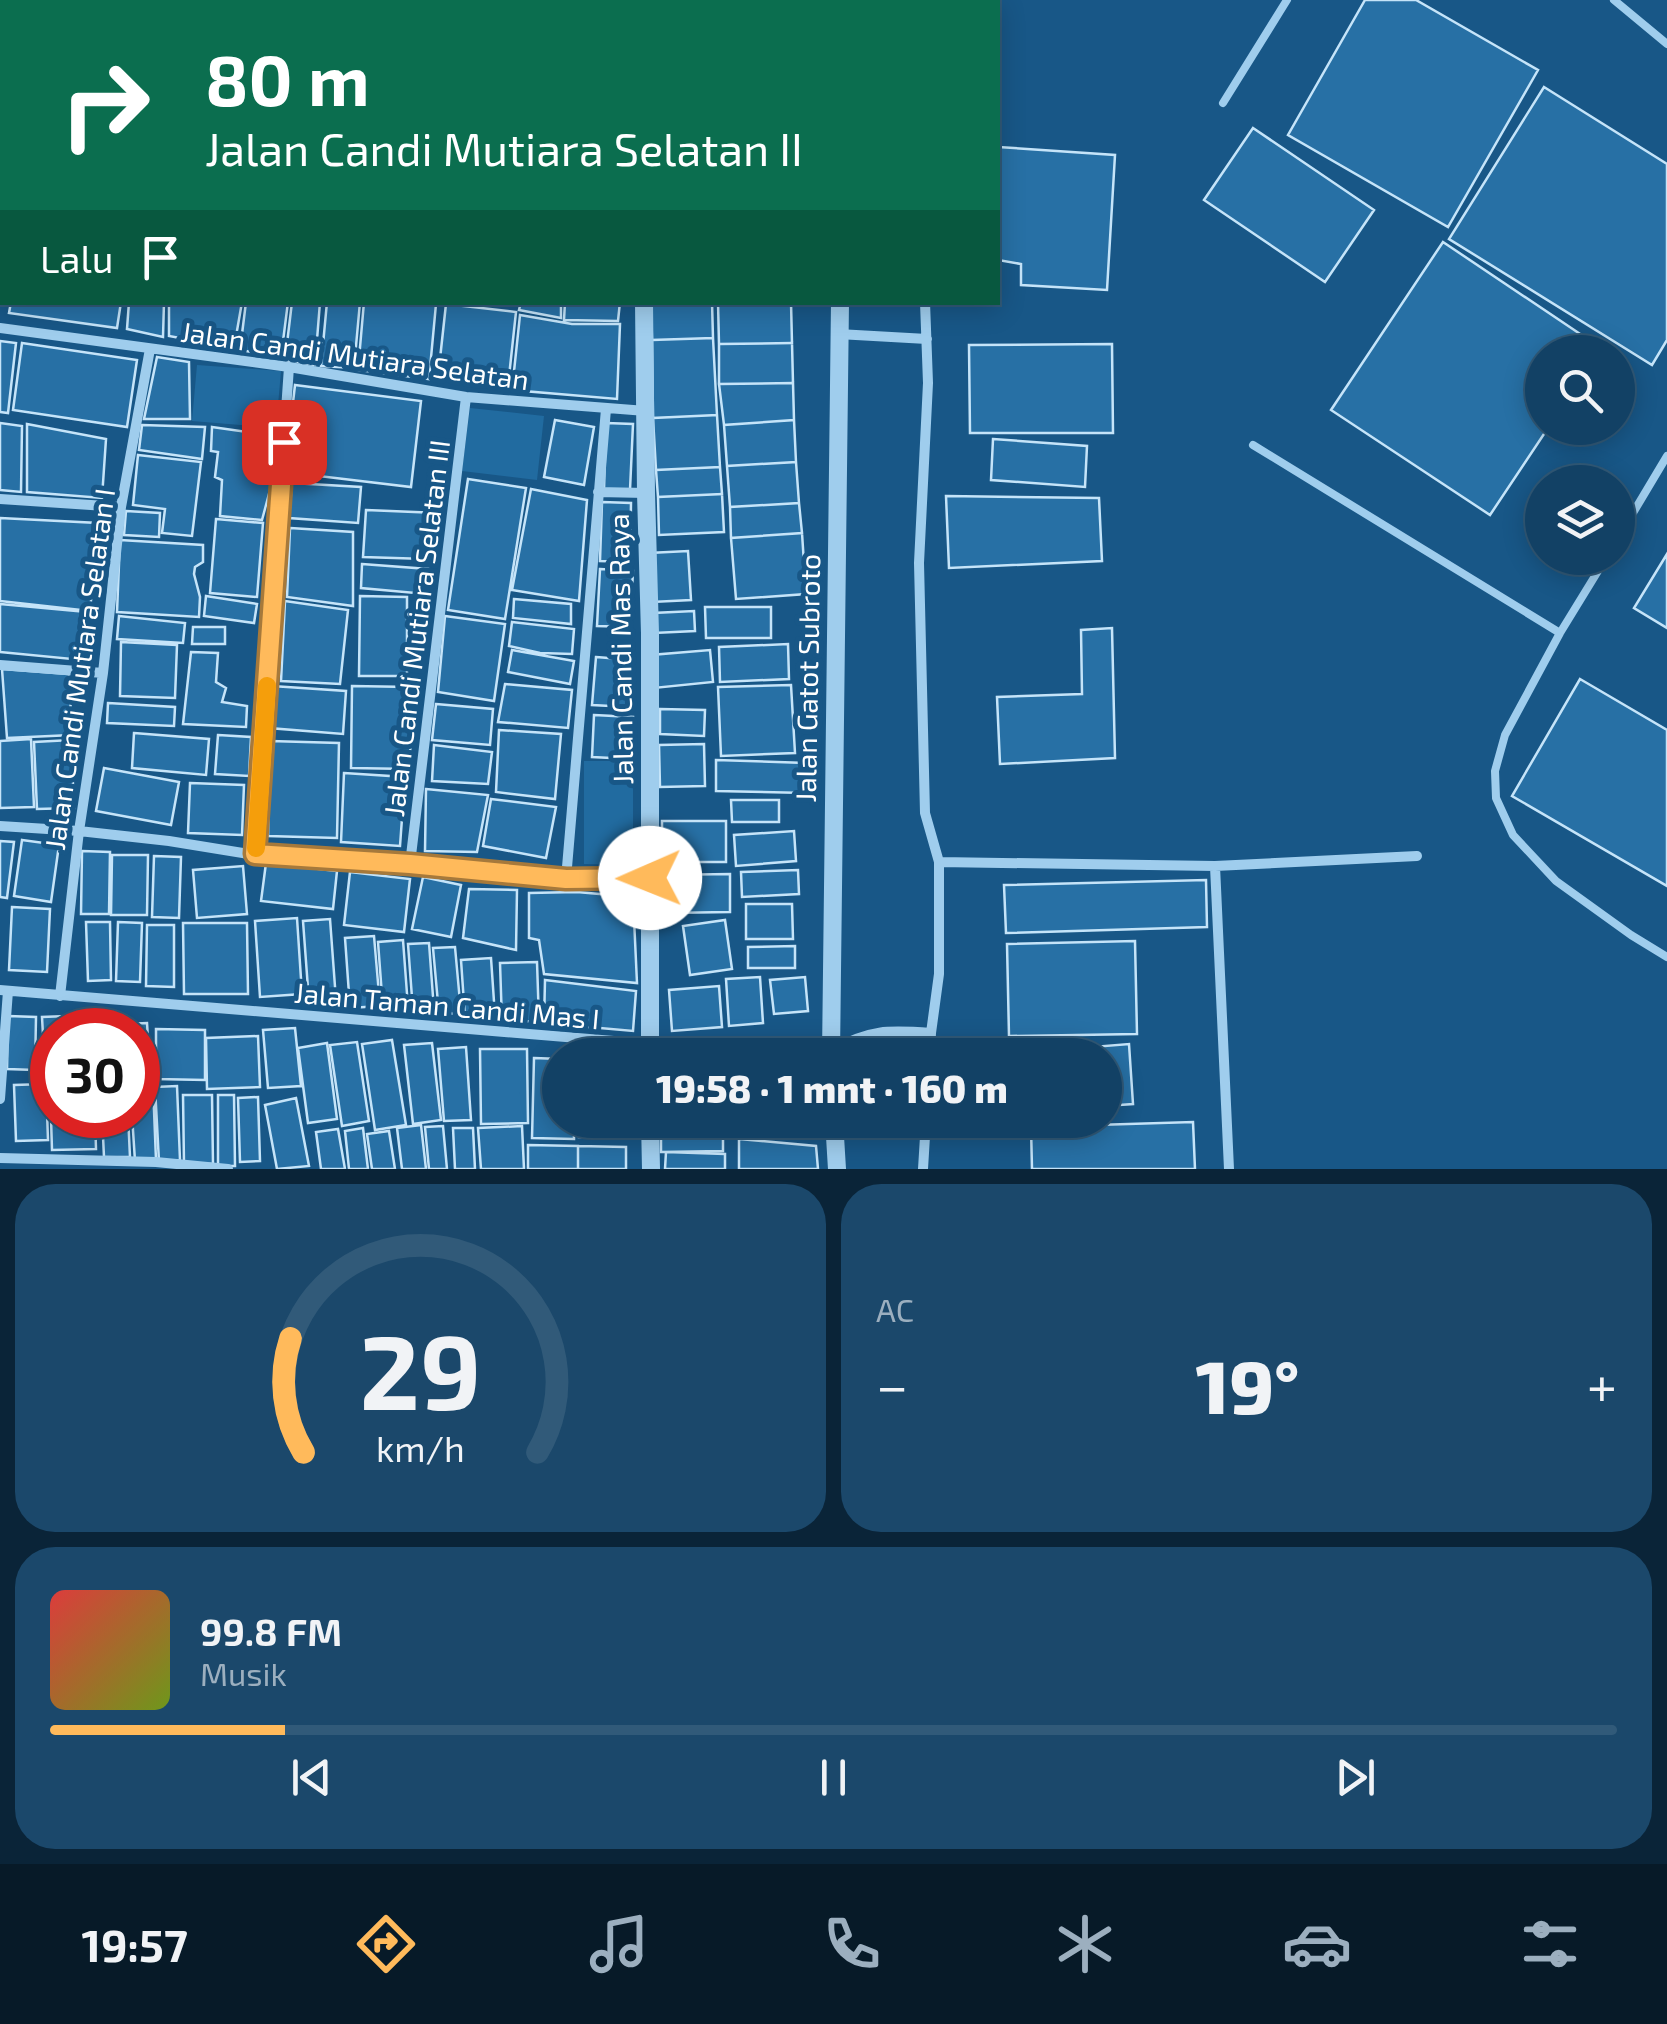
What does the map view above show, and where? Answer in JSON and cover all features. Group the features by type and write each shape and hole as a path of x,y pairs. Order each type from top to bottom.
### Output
{"street":[{"name":"Jalan Candi Mas Raya","path":"644,305 650,633 650,1038"},
{"name":"Jalan Gatot Subroto","path":"831,1038 840,305"},
{"path":"924,305 928,383 919,563 925,813 940,862 939,974 932,1038"},
{"name":"Jalan Candi Mutiara Selatan","path":"0,328 289,367 466,397 646,411"},
{"path":"838,334 927,339"},
{"name":"Jalan Candi Mutiara Selatan I","path":"60,996 122,507 150,349"},
{"path":"255,854 289,367"},
{"name":"Jalan Candi Mutiara Selatan III","path":"410,864 466,397"},
{"path":"566,879 606,409"},
{"path":"598,492 646,493"},
{"path":"0,499 122,507"},
{"path":"0,666 102,673"},
{"path":"0,826 79,831 255,854 566,879 650,878"},
{"path":"940,862 1214,866 1417,856"},
{"path":"1214,866 1228,1169"},
{"path":"0,1099 4,991"},
{"name":"Jalan Taman Candi Mas I","path":"4,991 542,1039"},
{"path":"856,1038 887,1030 932,1033"},
{"path":"650,1138 651,1169"},
{"path":"835,1138 837,1169"},
{"path":"924,1169 925,1138"},
{"path":"0,1158 228,1169"}],"lane":[{"path":"1222,102 1287,0"},
{"path":"1614,0 1667,44"},
{"path":"1253,446 1560,633"},
{"path":"1635,510 1667,456"},
{"path":"1596,575 1505,735 1494,771 1496,798 1512,835 1556,880 1667,957"}],"shaded area":[{"path":"197,365 281,371 276,428 192,421"},
{"path":"470,408 544,416 537,480 462,471"},
{"path":"584,761 633,761 633,865 584,864"}],"building":[{"path":"1365,0 1416,0 1538,70 1448,227 1288,135"},
{"path":"1544,87 1667,164 1667,340 1652,365 1635,354 1635,335 1604,335 1449,239"},
{"path":"1253,128 1374,210 1325,282 1204,200"},
{"path":"1000,147 1115,155 1107,290 1021,285 1021,264 1000,260"},
{"path":"1443,242 1582,335 1525,335 1525,445 1537,445 1490,515 1331,410"},
{"path":"10,305 121,305 117,328 9,313"},
{"path":"129,305 164,305 163,337 127,329"},
{"path":"169,305 241,305 234,348 169,336"},
{"path":"246,305 288,305 281,357 240,350"},
{"path":"292,305 320,305 315,365 285,360"},
{"path":"327,305 360,305 354,368 321,366"},
{"path":"364,305 436,305 429,379 358,370"},
{"path":"446,305 516,312 508,386 438,377"},
{"path":"520,305 561,305 561,318 519,310"},
{"path":"565,305 620,305 618,321 564,320"},
{"path":"651,305 712,305 713,338 652,340"},
{"path":"718,305 791,305 792,343 719,344"},
{"path":"520,315 572,324 620,324 617,399 512,390"},
{"path":"713,338 717,415 653,418 652,340"},
{"path":"0,341 16,343 8,413 0,412"},
{"path":"22,343 137,360 127,427 13,410"},
{"path":"792,343 793,383 719,384 719,344"},
{"path":"1112,344 1113,433 970,433 969,345"},
{"path":"157,357 189,362 190,419 144,419"},
{"path":"793,383 794,420 724,425 719,384"},
{"path":"295,385 421,401 411,487 285,472"},
{"path":"717,415 720,467 656,470 653,418"},
{"path":"555,420 594,427 584,485 544,477"},
{"path":"794,420 796,462 727,466 724,425"},
{"path":"0,423 22,426 21,492 0,490"},
{"path":"606,423 633,424 630,490 604,489"},
{"path":"27,424 106,439 102,498 27,492"},
{"path":"142,425 205,427 202,459 139,450"},
{"path":"212,427 276,436 277,464 262,520 220,516 222,480 215,477 218,452 211,451"},
{"path":"993,439 1087,446 1085,487 991,480"},
{"path":"138,455 201,462 192,536 162,533 165,509 133,505"},
{"path":"796,462 799,503 730,507 727,466"},
{"path":"720,467 722,494 658,497 656,470"},
{"path":"468,479 526,488 505,619 448,610"},
{"path":"292,483 361,487 358,523 289,518"},
{"path":"531,489 587,500 579,601 512,590"},
{"path":"722,494 724,532 659,535 658,497"},
{"path":"946,496 1099,498 1102,561 949,568"},
{"path":"602,502 631,503 630,562 600,561"},
{"path":"799,503 802,533 731,538 730,507"},
{"path":"366,510 438,513 426,559 363,557"},
{"path":"126,511 160,513 159,537 124,535"},
{"path":"0,518 98,523 90,611 0,601"},
{"path":"216,519 263,523 257,597 210,593"},
{"path":"290,528 353,532 353,606 287,597"},
{"path":"802,533 806,594 736,599 731,538"},
{"path":"120,540 203,545 203,562 195,567 194,574 200,597 199,617 117,612"},
{"path":"688,551 691,600 652,602 649,553"},
{"path":"1667,554 1667,628 1634,608"},
{"path":"362,564 428,569 426,594 361,588"},
{"path":"600,569 633,571 630,627 597,626"},
{"path":"206,596 257,604 254,623 204,616"},
{"path":"360,596 407,597 407,676 359,676"},
{"path":"514,599 571,604 571,624 513,618"},
{"path":"285,601 348,610 340,684 281,681"},
{"path":"0,604 87,612 82,660 0,652"},
{"path":"705,607 771,607 771,638 706,638"},
{"path":"694,611 695,631 654,633 653,613"},
{"path":"119,616 185,623 183,643 117,639"},
{"path":"445,616 505,624 494,701 438,692"},
{"path":"512,622 574,629 572,654 540,653 509,646"},
{"path":"193,627 225,627 225,644 192,644"},
{"path":"1112,628 1115,758 1000,764 997,697 1082,694 1081,630"},
{"path":"121,642 177,645 175,698 120,696"},
{"path":"788,644 789,679 720,682 719,647"},
{"path":"512,650 574,661 570,684 508,672"},
{"path":"710,650 713,682 654,688 651,655"},
{"path":"191,652 218,653 216,682 226,688 222,702 247,706 246,727 183,724"},
{"path":"596,657 633,660 630,707 592,705"},
{"path":"2,669 69,674 72,735 7,738"},
{"path":"1580,679 1667,730 1667,886 1512,796"},
{"path":"505,684 572,690 568,728 498,722"},
{"path":"791,685 795,753 721,756 718,687"},
{"path":"272,686 346,691 343,734 269,728"},
{"path":"352,686 411,687 410,769 351,768"},
{"path":"108,703 175,707 174,726 107,723"},
{"path":"436,704 493,709 490,745 432,740"},
{"path":"660,709 705,710 704,736 660,734"},
{"path":"594,715 633,717 631,759 592,757"},
{"path":"499,730 561,734 555,799 496,792"},
{"path":"134,733 209,739 206,775 132,768"},
{"path":"218,735 251,737 249,776 215,774"},
{"path":"31,739 34,807 0,808 0,741"},
{"path":"71,740 74,808 37,809 34,742"},
{"path":"270,741 339,743 337,838 268,836"},
{"path":"704,744 705,786 660,787 659,745"},
{"path":"434,745 492,752 488,784 432,781"},
{"path":"716,760 806,763 806,793 716,791"},
{"path":"104,768 179,782 171,825 96,811"},
{"path":"344,773 405,777 400,846 341,842"},
{"path":"190,783 244,785 242,835 188,833"},
{"path":"426,789 488,795 477,852 425,851"},
{"path":"491,799 556,807 546,858 483,846"},
{"path":"731,800 779,800 779,822 732,822"},
{"path":"662,821 726,821 726,862 662,862"},
{"path":"794,831 796,861 736,866 734,835"},
{"path":"22,840 59,845 51,902 14,896"},
{"path":"0,841 14,842 7,898 0,897"},
{"path":"82,851 110,852 109,914 81,914"},
{"path":"112,855 148,855 147,915 111,915"},
{"path":"154,856 181,857 179,918 152,917"},
{"path":"266,863 337,871 333,909 261,901"},
{"path":"243,866 247,914 197,918 193,870"},
{"path":"798,870 799,894 742,897 741,872"},
{"path":"350,872 410,879 404,932 344,925"},
{"path":"730,874 730,912 665,913 665,875"},
{"path":"423,877 461,885 451,937 412,929"},
{"path":"1206,880 1207,927 1006,933 1004,885"},
{"path":"469,889 517,890 516,950 463,938"},
{"path":"529,893 633,897 637,983 544,974 539,940 529,938"},
{"path":"746,904 792,904 793,939 746,939"},
{"path":"12,907 50,909 47,972 9,970"},
{"path":"297,918 302,994 260,997 255,921"},
{"path":"330,919 336,1000 309,1002 303,921"},
{"path":"725,920 732,969 690,975 683,926"},
{"path":"86,922 110,922 111,980 88,981"},
{"path":"118,922 142,923 140,982 116,981"},
{"path":"183,923 247,923 248,994 184,994"},
{"path":"147,925 174,925 174,987 146,986"},
{"path":"374,936 380,1006 350,1008 345,938"},
{"path":"403,940 408,1007 383,1009 378,942"},
{"path":"1135,941 1137,1034 1009,1036 1007,944"},
{"path":"429,943 434,1010 413,1011 408,944"},
{"path":"795,946 795,968 748,968 748,947"},
{"path":"455,947 461,1013 439,1014 433,948"},
{"path":"491,958 495,1016 465,1018 461,960"},
{"path":"537,962 539,1021 502,1022 500,963"},
{"path":"760,977 763,1023 729,1026 726,979"},
{"path":"805,977 808,1011 774,1014 770,980"},
{"path":"545,980 636,991 633,1031 544,1023"},
{"path":"719,986 722,1027 672,1031 669,990"},
{"path":"8,1016 30,1017 30,1070 7,1069"},
{"path":"295,1028 301,1086 268,1088 263,1030"},
{"path":"160,1029 205,1030 205,1080 160,1079"},
{"path":"258,1036 260,1087 207,1089 206,1038"},
{"path":"392,1040 406,1125 375,1130 362,1044"},
{"path":"357,1042 369,1121 342,1126 330,1045"},
{"path":"327,1043 337,1119 308,1123 298,1048"},
{"path":"432,1043 441,1120 413,1124 404,1045"},
{"path":"1129,1044 1133,1104 1122,1105 1122,1045"},
{"path":"466,1047 471,1120 444,1121 438,1049"},
{"path":"480,1049 527,1049 528,1123 481,1124"},
{"path":"534,1058 542,1058 542,1138 574,1139 532,1138"},
{"path":"30,1084 30,1138 48,1140 16,1141 14,1085"},
{"path":"177,1086 180,1160 159,1162 160,1087"},
{"path":"183,1095 212,1095 213,1164 184,1164"},
{"path":"218,1095 234,1095 235,1166 218,1166"},
{"path":"258,1097 260,1161 240,1162 238,1098"},
{"path":"296,1098 309,1166 277,1169 265,1105"},
{"path":"1193,1122 1195,1169 1032,1169 1031,1138 1122,1138 1122,1124"},
{"path":"421,1125 426,1169 402,1169 397,1128"},
{"path":"443,1126 447,1169 429,1169 425,1127"},
{"path":"522,1126 524,1169 481,1169 478,1128"},
{"path":"363,1128 368,1169 349,1169 345,1131"},
{"path":"453,1128 473,1128 475,1169 455,1169"},
{"path":"338,1129 345,1169 321,1169 316,1132"},
{"path":"389,1131 395,1169 372,1169 367,1134"},
{"path":"52,1138 96,1138 96,1149 52,1150"},
{"path":"103,1138 129,1138 130,1157 104,1157"},
{"path":"134,1138 155,1138 156,1160 135,1161"},
{"path":"661,1138 723,1138 723,1151 661,1152"},
{"path":"739,1139 816,1146 818,1169 739,1169"},
{"path":"528,1145 578,1146 578,1169 528,1169"},
{"path":"578,1146 626,1147 626,1169 578,1169"},
{"path":"666,1152 725,1154 725,1169 665,1169"}],"slow traffic":[{"path":"256,848 267,686"}],"route":[{"path":"284,442 255,854 566,879 650,878"}]}
